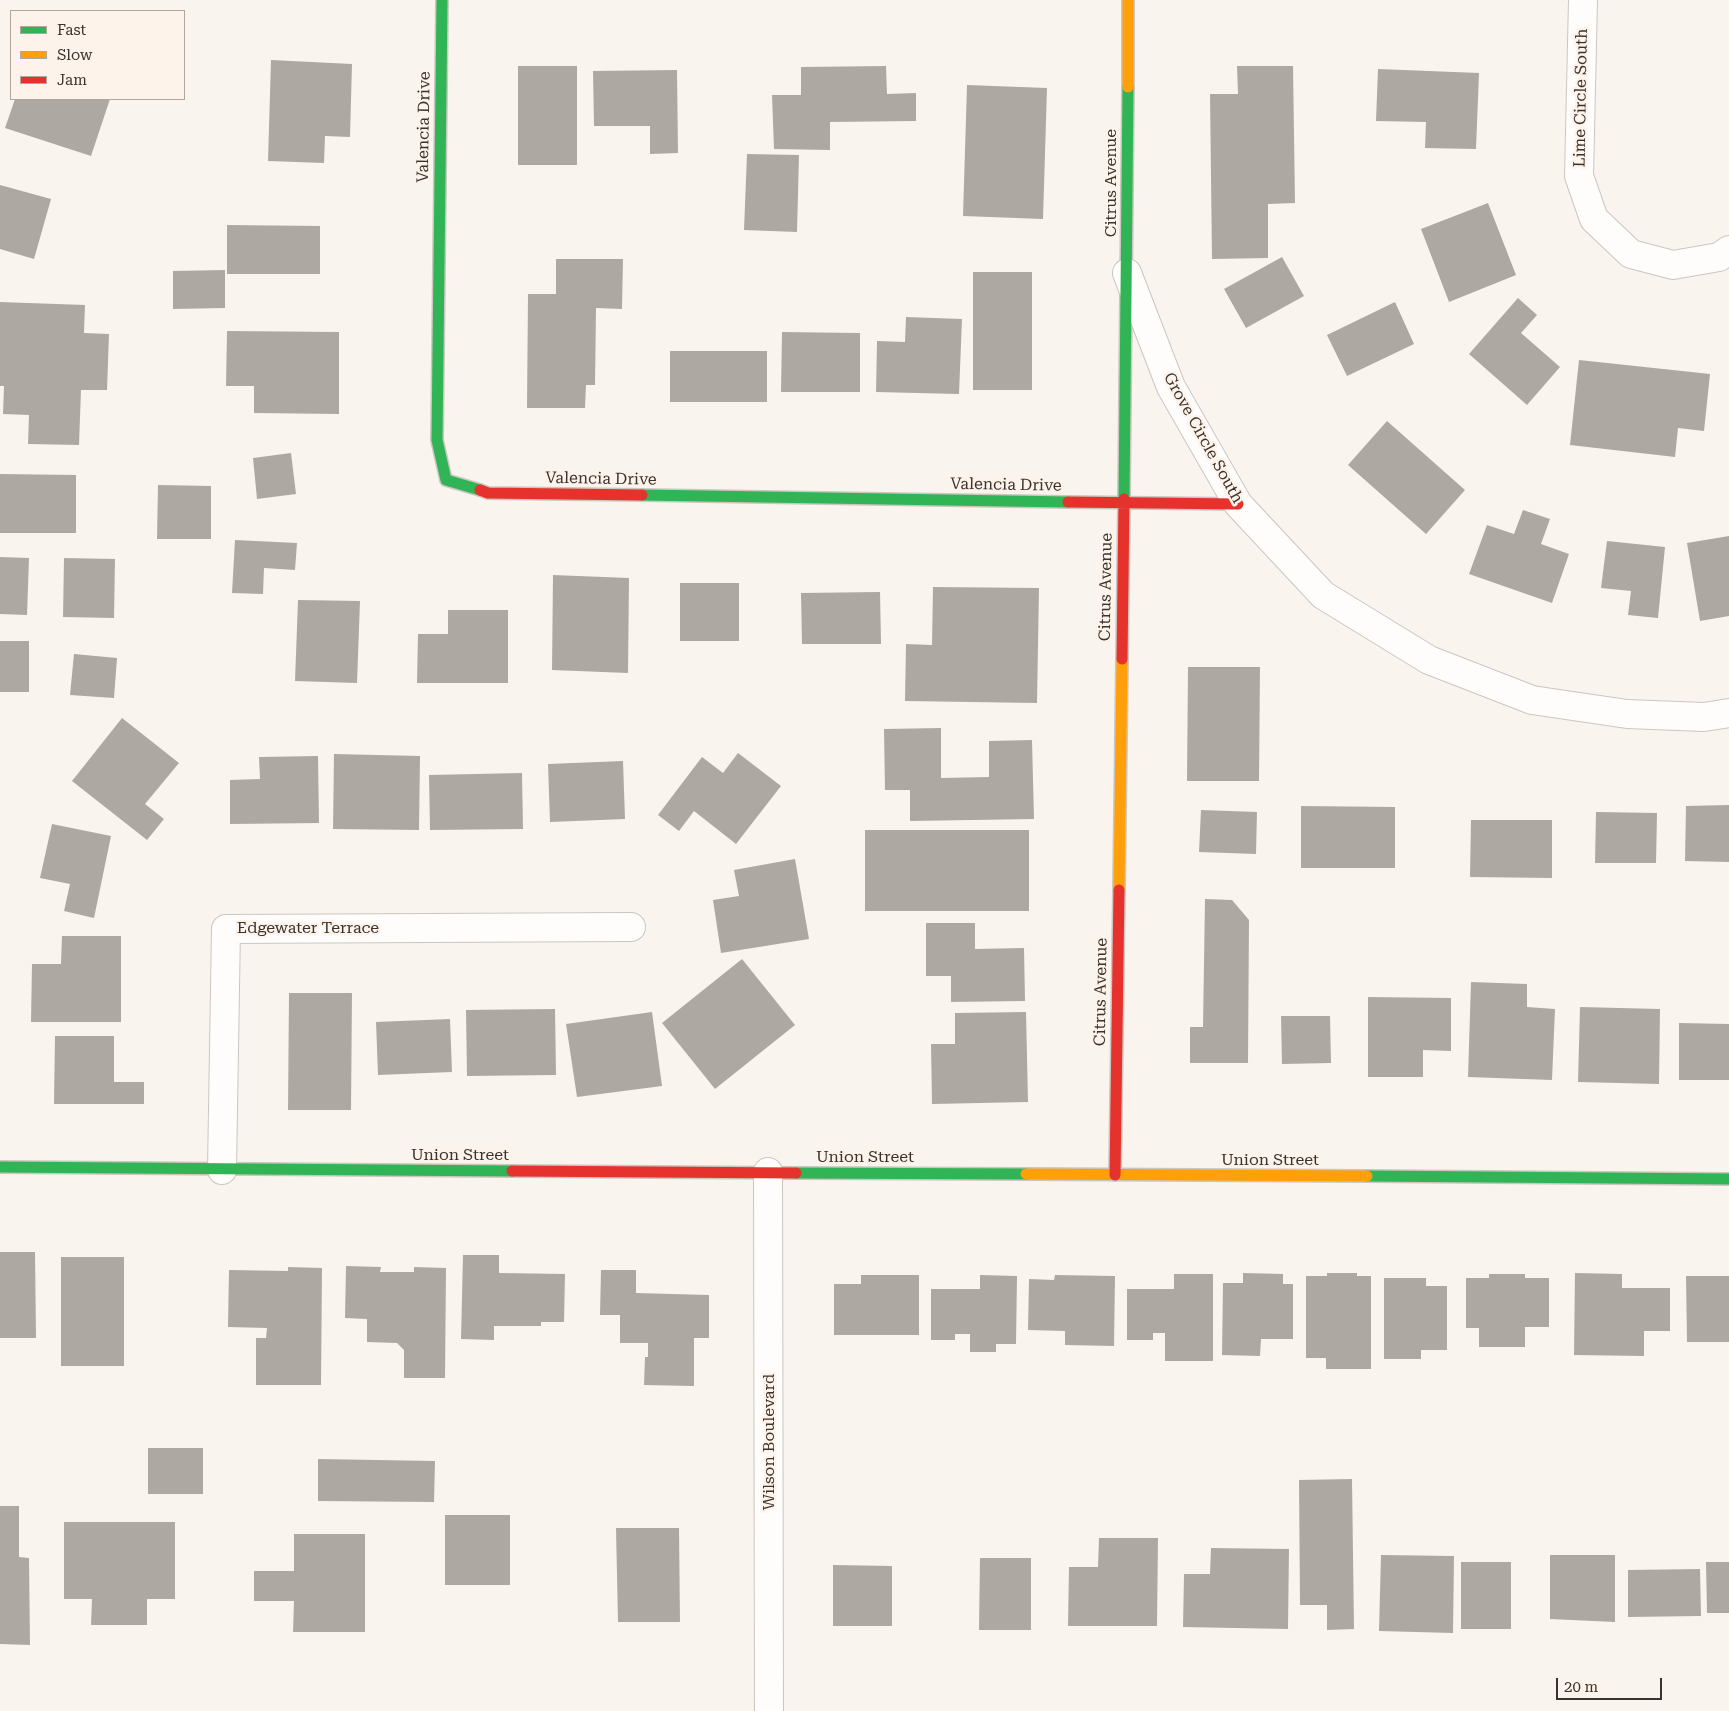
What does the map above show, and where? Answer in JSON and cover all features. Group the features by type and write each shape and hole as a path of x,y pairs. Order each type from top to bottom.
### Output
{"street":[{"name":"Valencia Drive","path":"442,0 437,440 446,480 488,493 1238,504"},
{"name":"Citrus Avenue","path":"1115,1175 1127,272 1128,0"},
{"name":"Lime Circle South","path":"1583,0 1579,176 1594,220 1631,254 1673,265 1720,256 1729,250"},
{"name":"Grove Circle South","path":"1127,272 1171,387 1238,504 1323,595 1428,660 1532,700 1627,714 1704,717 1729,713"},
{"name":"Edgewater Terrace","path":"222,1170 226,928 631,927"},
{"name":"Union Street","path":"0,1167 1729,1179"},
{"name":"Wilson Boulevard","path":"768,1172 769,1711"}],"building":[{"path":"271,60 352,64 350,137 325,136 324,163 268,161"},
{"path":"518,66 577,66 577,165 518,165"},
{"path":"886,66 887,94 916,93 916,121 830,122 830,150 774,149 772,95 801,95 801,67"},
{"path":"1237,66 1293,66 1295,203 1268,204 1268,258 1212,259 1210,94 1238,94"},
{"path":"1378,69 1479,73 1476,149 1425,148 1426,122 1376,121"},
{"path":"677,70 678,153 650,154 650,126 594,126 593,71"},
{"path":"967,85 1047,88 1043,219 963,216"},
{"path":"15,100 110,100 91,156 5,128"},
{"path":"747,154 799,155 797,232 744,230"},
{"path":"0,185 51,199 34,259 0,249"},
{"path":"1488,203 1516,275 1449,302 1421,229"},
{"path":"227,225 320,226 320,274 227,274"},
{"path":"1282,257 1304,296 1246,328 1224,289"},
{"path":"556,259 623,259 622,309 596,308 595,385 586,385 585,408 527,408 528,294 556,294"},
{"path":"225,270 225,308 173,309 173,271"},
{"path":"973,272 1032,272 1032,390 973,390"},
{"path":"1518,298 1537,315 1521,333 1560,367 1527,405 1469,354"},
{"path":"0,302 85,305 84,333 109,334 107,390 81,390 79,445 28,444 29,415 3,414 4,386 0,386"},
{"path":"1395,302 1414,344 1347,376 1327,335"},
{"path":"906,317 962,319 959,394 876,392 877,341 905,342"},
{"path":"227,331 339,332 339,414 254,413 254,386 226,386"},
{"path":"782,332 860,333 860,392 781,392"},
{"path":"670,351 767,351 767,402 670,402"},
{"path":"1579,360 1710,374 1704,431 1678,428 1675,457 1570,445"},
{"path":"1387,421 1465,490 1426,534 1348,465"},
{"path":"291,453 296,494 257,499 253,458"},
{"path":"0,474 76,475 76,533 0,533"},
{"path":"158,485 211,486 211,539 157,539"},
{"path":"1523,510 1550,519 1541,544 1569,554 1552,603 1469,574 1487,525 1514,534"},
{"path":"1729,536 1729,616 1700,621 1687,543"},
{"path":"235,540 297,543 295,570 264,568 263,594 232,593"},
{"path":"1607,541 1665,547 1658,618 1628,615 1631,591 1601,588"},
{"path":"0,557 29,558 27,615 0,614"},
{"path":"64,558 115,559 114,618 63,617"},
{"path":"553,575 629,578 628,673 552,670"},
{"path":"680,583 739,583 739,641 680,641"},
{"path":"933,587 1039,588 1037,703 905,701 906,644 932,645"},
{"path":"880,592 881,644 802,644 801,593"},
{"path":"298,600 360,601 357,683 295,681"},
{"path":"448,610 508,610 508,683 417,683 418,634 448,634"},
{"path":"0,641 29,641 29,692 0,692"},
{"path":"74,654 117,658 114,698 70,695"},
{"path":"1188,667 1260,667 1259,781 1187,781"},
{"path":"122,718 179,763 145,804 164,819 147,840 72,781"},
{"path":"941,728 941,778 989,777 989,741 1032,740 1034,819 910,821 910,790 885,790 884,729"},
{"path":"738,753 781,786 736,844 694,811 679,831 658,815 702,757 723,773"},
{"path":"334,754 420,756 419,830 333,829"},
{"path":"318,756 319,823 230,824 230,780 260,779 259,757"},
{"path":"623,761 625,819 550,822 548,764"},
{"path":"522,773 523,829 430,830 429,775"},
{"path":"1729,805 1729,862 1685,861 1686,806"},
{"path":"1301,806 1395,807 1395,868 1301,868"},
{"path":"1201,810 1257,812 1256,854 1199,852"},
{"path":"1596,812 1657,813 1656,863 1595,863"},
{"path":"1471,820 1552,820 1552,878 1470,877"},
{"path":"52,824 111,836 94,918 64,911 70,884 40,878"},
{"path":"865,830 1029,830 1029,911 865,911"},
{"path":"795,859 809,939 721,953 713,900 739,896 734,870"},
{"path":"1205,899 1232,900 1249,920 1248,1063 1190,1063 1190,1027 1203,1027"},
{"path":"926,923 975,923 975,949 1024,948 1025,1001 951,1002 951,976 926,976"},
{"path":"62,936 121,936 121,1022 31,1022 32,964 61,964"},
{"path":"742,959 795,1025 715,1089 662,1023"},
{"path":"1471,982 1527,984 1527,1007 1555,1009 1552,1080 1468,1077"},
{"path":"289,993 352,993 351,1110 288,1110"},
{"path":"1368,997 1451,998 1451,1051 1423,1050 1423,1077 1368,1077"},
{"path":"1580,1007 1660,1009 1659,1084 1578,1082"},
{"path":"555,1009 556,1075 467,1076 466,1010"},
{"path":"652,1012 662,1086 577,1097 566,1024"},
{"path":"1026,1012 1028,1102 932,1104 931,1044 955,1044 955,1013"},
{"path":"1281,1016 1330,1016 1331,1063 1282,1064"},
{"path":"450,1019 452,1072 378,1075 376,1022"},
{"path":"1679,1023 1729,1024 1729,1080 1679,1080"},
{"path":"55,1036 114,1036 114,1082 144,1082 144,1104 54,1104"},
{"path":"0,1252 35,1252 36,1338 0,1338"},
{"path":"463,1255 499,1255 499,1273 565,1274 564,1322 541,1322 541,1326 494,1326 494,1340 461,1339"},
{"path":"61,1257 124,1257 124,1366 61,1366"},
{"path":"346,1266 381,1267 380,1272 414,1272 414,1267 446,1268 445,1378 404,1378 404,1350 397,1343 367,1342 367,1319 345,1318"},
{"path":"288,1267 322,1268 321,1385 256,1385 256,1338 266,1338 267,1328 228,1327 229,1270 288,1271"},
{"path":"601,1270 636,1270 636,1293 709,1295 709,1338 694,1338 694,1386 644,1385 645,1357 648,1357 648,1343 620,1343 620,1315 600,1315"},
{"path":"1243,1273 1283,1274 1283,1284 1293,1284 1293,1339 1261,1339 1260,1356 1222,1355 1223,1283 1243,1283"},
{"path":"1327,1273 1357,1273 1357,1276 1371,1276 1371,1369 1326,1369 1326,1358 1306,1358 1306,1276 1327,1276"},
{"path":"1575,1273 1622,1274 1622,1288 1670,1288 1670,1331 1644,1331 1644,1356 1574,1355"},
{"path":"1174,1274 1213,1274 1213,1361 1165,1361 1165,1333 1153,1333 1153,1340 1127,1340 1127,1289 1174,1289"},
{"path":"1489,1274 1525,1274 1525,1278 1549,1278 1549,1327 1525,1327 1525,1347 1479,1347 1479,1328 1466,1328 1466,1278 1489,1278"},
{"path":"861,1275 919,1275 919,1335 834,1335 834,1284 861,1284"},
{"path":"980,1275 1017,1276 1016,1344 996,1344 996,1352 970,1352 970,1334 955,1334 955,1340 931,1340 931,1289 980,1289"},
{"path":"1055,1275 1115,1276 1114,1346 1065,1345 1065,1331 1028,1330 1029,1279 1054,1280"},
{"path":"1686,1276 1729,1276 1729,1342 1687,1342"},
{"path":"1384,1278 1426,1278 1426,1286 1447,1286 1447,1350 1421,1350 1421,1359 1384,1359"},
{"path":"148,1448 203,1448 203,1494 148,1494"},
{"path":"318,1459 435,1461 434,1502 318,1501"},
{"path":"1352,1479 1354,1629 1327,1630 1327,1605 1300,1605 1299,1480"},
{"path":"0,1506 19,1506 19,1557 29,1558 30,1645 0,1644"},
{"path":"445,1515 510,1515 510,1585 445,1585"},
{"path":"64,1522 175,1522 175,1599 147,1599 147,1625 91,1625 92,1599 64,1599"},
{"path":"616,1528 679,1528 680,1622 618,1622"},
{"path":"294,1534 365,1534 365,1632 293,1632 294,1601 254,1601 254,1571 294,1571"},
{"path":"1099,1538 1158,1538 1157,1626 1068,1626 1069,1567 1098,1567"},
{"path":"1211,1548 1289,1549 1288,1629 1183,1627 1184,1574 1210,1574"},
{"path":"1381,1555 1454,1556 1453,1633 1379,1631"},
{"path":"1550,1555 1615,1555 1615,1622 1550,1619"},
{"path":"980,1558 1031,1558 1031,1630 979,1630"},
{"path":"1461,1562 1511,1562 1511,1629 1461,1629"},
{"path":"1706,1562 1729,1562 1729,1613 1707,1613"},
{"path":"833,1565 892,1566 892,1626 833,1626"},
{"path":"1700,1569 1701,1616 1628,1617 1628,1570"}],"traffic: fast":[{"path":"442,0 437,440 446,480 480,490"},
{"path":"1124,499 1128,87"},
{"path":"642,495 1068,502"},
{"path":"0,1167 512,1171"},
{"path":"796,1173 1026,1174"},
{"path":"1367,1176 1729,1179"}],"traffic: slow":[{"path":"1128,0 1128,87"},
{"path":"1119,890 1122,659"},
{"path":"1026,1174 1367,1176"}],"traffic: jam":[{"path":"480,490 488,493 642,495"},
{"path":"1122,659 1124,499"},
{"path":"1068,502 1238,504"},
{"path":"1115,1175 1119,890"},
{"path":"512,1171 796,1173"}]}
